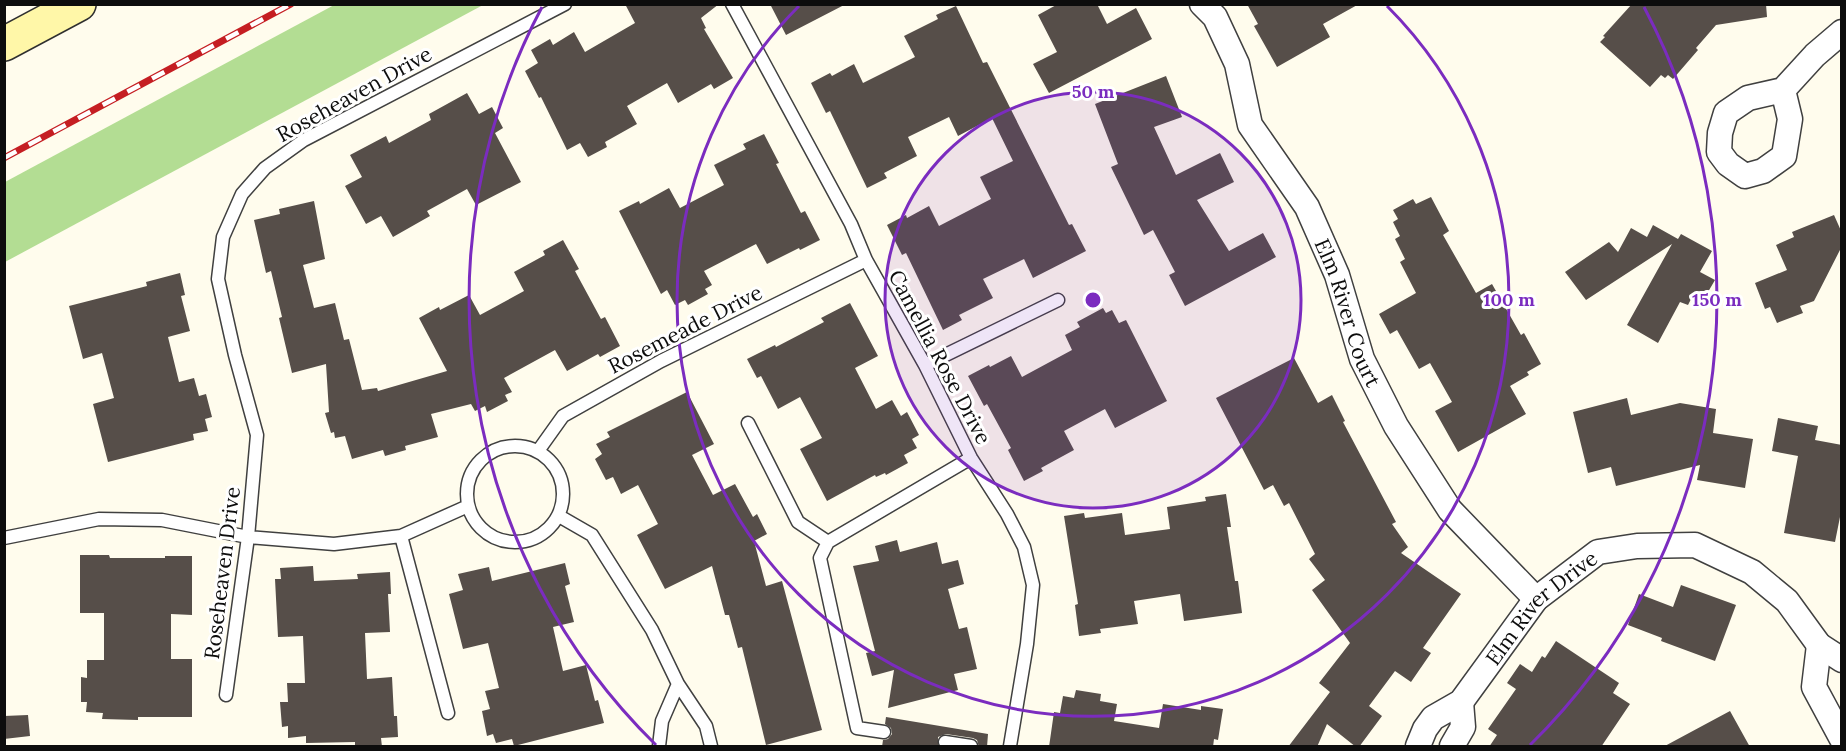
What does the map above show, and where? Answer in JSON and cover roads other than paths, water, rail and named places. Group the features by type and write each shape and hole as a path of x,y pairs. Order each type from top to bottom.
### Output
{"main road":[{"path":"4,44 79,4"}],"street":[{"name":"Elm River Court","path":"1202,4 1215,17 1237,64 1250,125 1307,207 1337,275 1362,359 1396,426 1450,510 1536,599"},
{"path":"1783,90 1815,55 1842,32"},
{"name":"Elm River Drive","path":"1418,747 1425,729 1433,718 1461,702 1536,599 1598,552 1637,546 1695,545 1752,572 1787,601 1819,645 1842,660"},
{"path":"1819,645 1814,687 1838,724"},
{"path":"1452,747 1463,727 1461,702"}],"lane":[{"name":"Roseheaven Drive","path":"226,695 248,537 257,435 234,355 218,279 223,237 242,194 265,168 304,140 565,4"},
{"name":"Camellia Rose Drive","path":"732,4 851,224 866,260 925,364 971,458 1007,514 1024,548 1033,585 1027,644 1010,747"},
{"name":"Rosemeade Drive","path":"538,451 563,416 662,360 866,260"},
{"path":"925,364 1058,300"},
{"path":"748,423 798,522 828,542"},
{"path":"508,446 522,446 538,451 559,472 564,499 559,516 548,530 533,539 509,542 492,537 479,526 468,506 468,484 472,472 482,459 508,446"},
{"path":"884,732 857,728 820,558 828,542 971,458"},
{"path":"4,538 99,519 162,520 248,537 334,544 401,536 468,506"},
{"path":"559,516 592,535 652,630 678,684 706,726 711,747"},
{"path":"401,536 448,713"},
{"path":"658,747 662,721 678,684"},
{"path":"945,742 971,747"}],"railway":[{"path":"4,158 291,4"}]}
